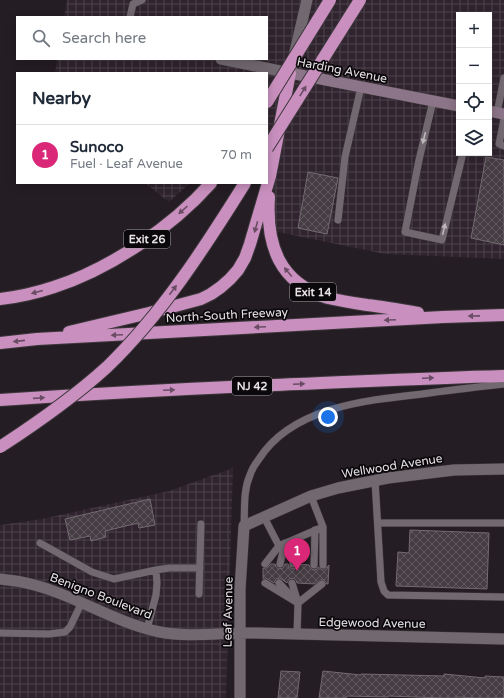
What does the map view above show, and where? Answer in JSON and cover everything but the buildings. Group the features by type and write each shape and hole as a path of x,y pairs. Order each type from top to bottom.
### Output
{"highway":[{"path":"268,100 330,0"},
{"path":"268,146 360,0"},
{"path":"268,183 290,73"},
{"name":"Exit 14","path":"270,176 268,223 272,241 281,264 297,282 304,287 328,298 443,317"},
{"name":"Exit 26","path":"0,299 22,296 55,287 118,257 168,224 210,184"},
{"path":"0,447 72,397 126,347 159,308 194,262 244,184"},
{"path":"37,339 186,304 211,294 230,279 238,270 245,258 268,184"},
{"name":"North-South Freeway","path":"0,343 37,339 443,317 504,316"},
{"name":"NJ 42","path":"0,400 231,387 504,376"}],"main road":[{"name":"Harding Avenue","path":"290,73 456,105"}],"street":[{"path":"290,73 306,0"},
{"name":"Harding Avenue","path":"226,60 290,73"},
{"name":"Wellwood Avenue","path":"244,526 311,496 338,488 375,480 454,470 504,469"},
{"name":"Leaf Avenue","path":"240,698 240,589 244,526"},
{"name":"Benigno Boulevard","path":"0,579 14,580 40,586 82,602 115,618 147,629 161,632 191,634 240,632"},
{"name":"Edgewood Avenue","path":"240,632 504,639"}],"lane":[{"path":"130,16 133,4 142,0"},
{"path":"504,78 498,114 499,144 504,146"},
{"path":"338,220 346,157 361,87"},
{"path":"433,101 419,160 405,232 442,240 462,156"},
{"path":"244,526 245,494 250,475 271,442 294,425 316,415 368,401 504,384"},
{"path":"375,480 381,582 384,591 388,595 504,597"},
{"path":"311,496 323,527 323,565"},
{"path":"264,517 282,545 280,564"},
{"path":"378,523 504,523"},
{"path":"199,594 201,524"},
{"path":"265,564 282,545 323,527"},
{"path":"314,565 315,530"},
{"path":"293,540 293,564"},
{"path":"40,543 92,572 107,578 114,579 169,568 200,568"},
{"path":"147,629 156,595 156,570"},
{"path":"265,583 298,603"},
{"path":"279,583 298,603"},
{"path":"292,583 298,603 297,634"},
{"path":"298,603 314,584"},
{"path":"298,603 322,584"},
{"path":"0,633 49,634 65,632 70,627 82,602"}],"shaded area":[{"path":"67,0 504,0 504,259 385,254 258,228 272,158 268,157 268,72 55,72 57,60 268,60 268,16 64,16"},
{"path":"146,184 189,184 169,202"},
{"path":"233,468 226,698 0,698 0,525 42,519 169,491"}],"place":[{"name":"Sunoco","path":"297,571"}]}
